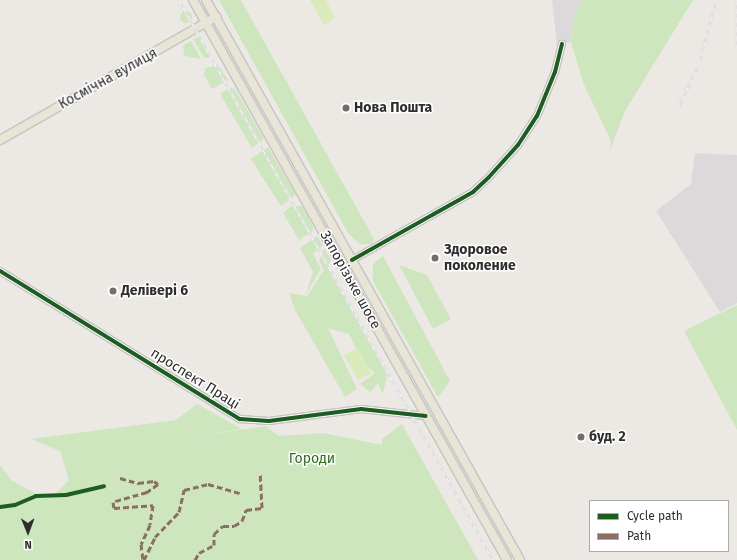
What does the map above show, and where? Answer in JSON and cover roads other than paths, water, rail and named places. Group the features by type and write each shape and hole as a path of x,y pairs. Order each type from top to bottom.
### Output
{"main road":[{"name":"Запорізьке шосе","path":"192,0 507,560"},
{"name":"Запорізьке шосе","path":"206,0 520,560"},
{"name":"Космічна вулиця","path":"0,140 216,17"},
{"path":"342,266 352,260"},
{"path":"426,416 436,410"}],"street":[{"path":"352,260 473,192 489,177 518,145 537,116 555,72 562,44"},
{"name":"проспект Праці","path":"0,271 240,419 269,421 361,408 426,416"}],"railway":[{"path":"179,0 493,560"},
{"path":"678,108 699,64 716,0"},
{"path":"737,0 737,47"}],"place":[{"name":"Нова Пошта","path":"346,108"},
{"name":"Здоровое поколение","path":"435,258"},
{"name":"Делівері 6","path":"113,291"},
{"name":"буд. 2","path":"581,437"}],"park label":[{"name":"Городи","path":"312,459"}]}
